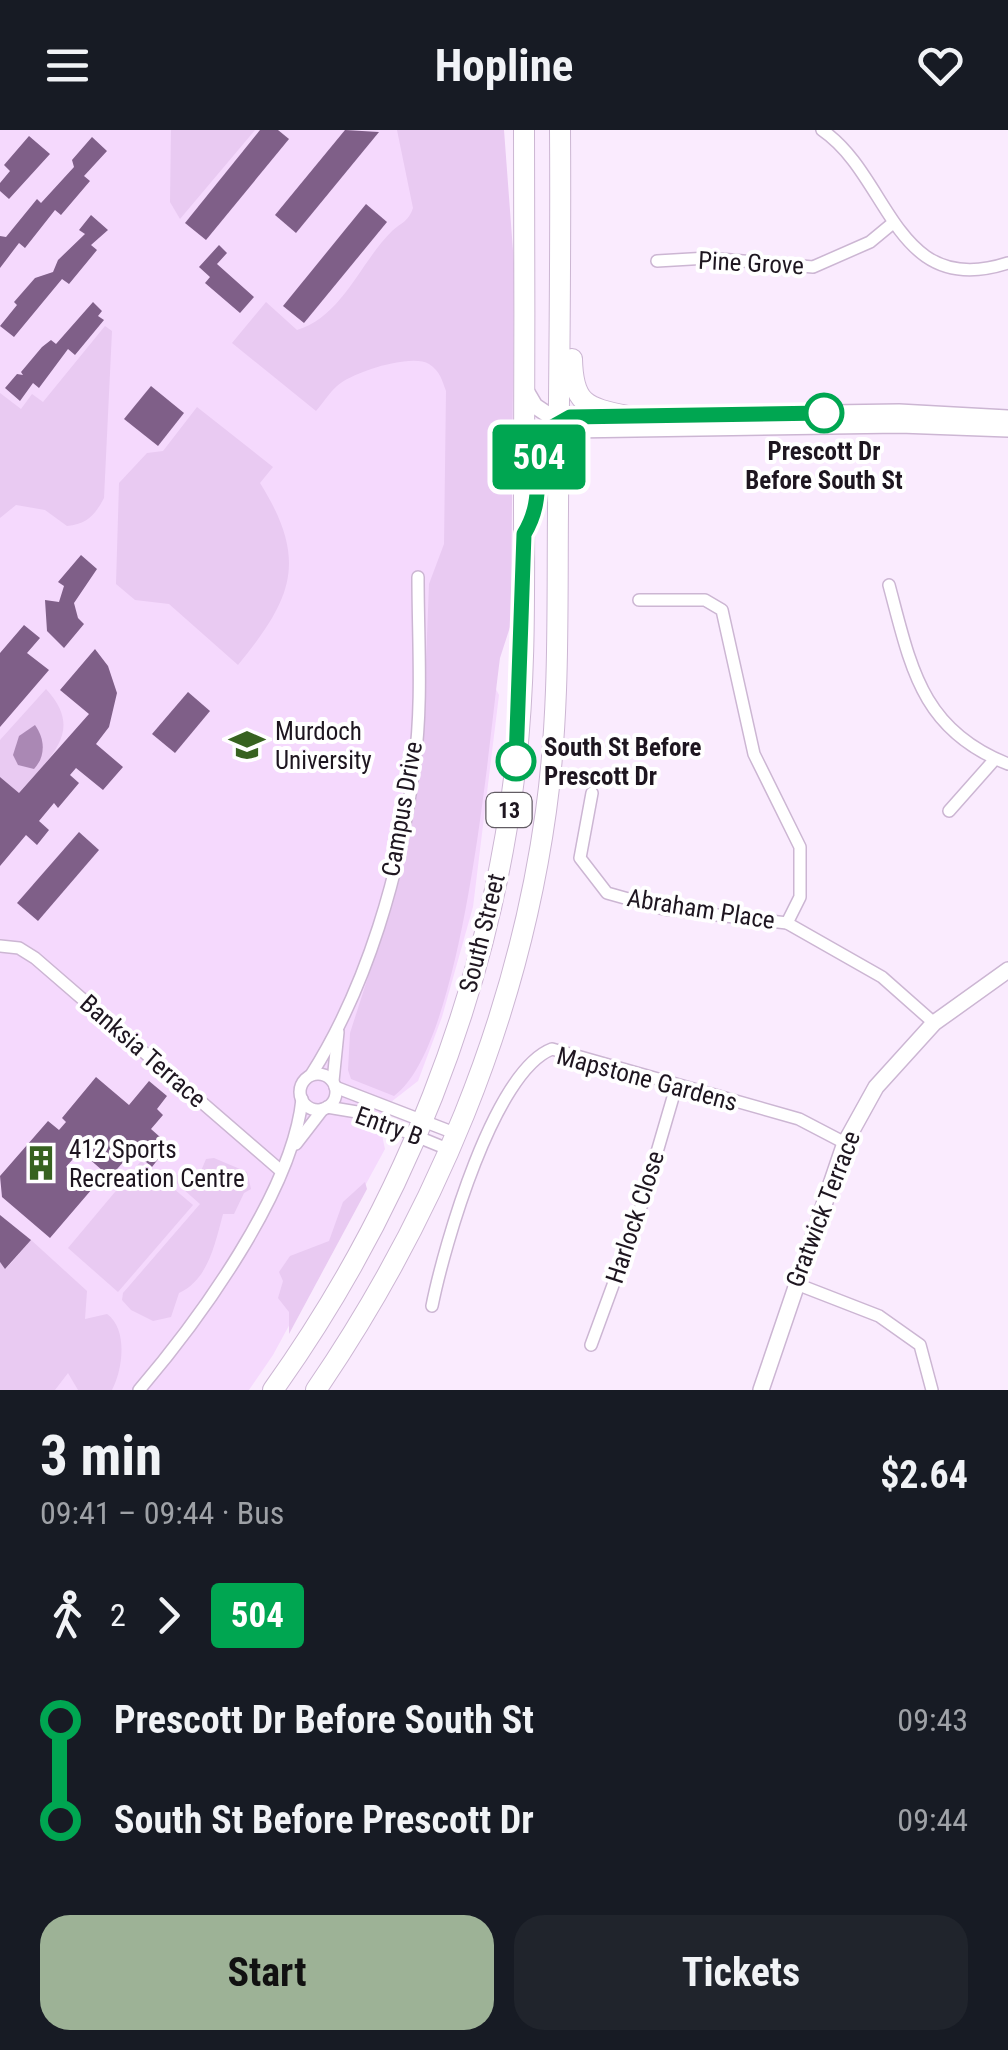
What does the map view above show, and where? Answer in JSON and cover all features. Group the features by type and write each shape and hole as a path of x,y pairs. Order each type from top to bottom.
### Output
{"highway":[{"name":"South Street","path":"273,1390 370,1232 420,1128 484,938 509,807 519,722 524,534 524,130"},
{"name":"South Street","path":"316,1390 382,1289 454,1142 482,1072 525,923 546,812 557,674 560,130"},
{"path":"560,290 571,308 573,389 588,404 628,416"}],"street":[{"path":"822,130 846,150 893,223 914,248 936,262 973,270 1008,262"},
{"name":"Pine Grove","path":"657,261 708,258 813,268 870,242 893,223"},
{"path":"524,388 535,406 558,423 582,430 900,424 1008,428"},
{"path":"524,534 539,510 541,442 545,431 570,417 900,412 1008,418"},
{"path":"558,451 582,430"},
{"name":"Campus Drive","path":"292,1147 302,1083 311,1076 338,1032 396,863 414,767 418,577"},
{"path":"889,585 912,670 924,696 961,739 1008,764"},
{"path":"639,600 705,600 722,610 754,754 800,847 800,896 786,923"},
{"path":"949,811 994,759"},
{"name":"Abraham Place","path":"592,793 580,858 607,894 664,909 786,923 882,977 934,1023"},
{"name":"Banksia Terrace","path":"0,946 26,952 70,987 280,1170"},
{"name":"Gratwick Terrace","path":"761,1390 794,1283 845,1142 876,1087 934,1023 1008,970"},
{"name":"Campus Drive","path":"139,1390 226,1271 292,1147 334,1098 338,1032"},
{"name":"Mapstone Gardens","path":"432,1306 470,1171 518,1076 537,1055 552,1050 799,1119 845,1142"},
{"path":"311,1076 323,1074 334,1084"},
{"name":"Entry B","path":"334,1084 454,1142"},
{"name":"Harlock Close","path":"591,1345 638,1218 676,1086"},
{"path":"302,1099 312,1109 325,1108"},
{"name":"Entry B","path":"325,1108 420,1128"},
{"path":"794,1283 879,1316 920,1345 932,1390"}],"shaded area":[{"name":"Murdoch University","path":"0,130 497,130 480,658 499,695 473,907 442,1017 418,1081 391,1102 380,1126 385,1149 273,1355 249,1390 0,1390"},
{"path":"171,130 255,130 180,219 170,202"},
{"path":"397,130 504,130 514,264 511,624 500,658 480,823 455,959 438,1019 418,1066 394,1096 351,1079 350,1033 405,862 422,766 429,584 444,544 446,391 429,364 396,362 345,381 316,411 232,343 266,302 297,330 313,323 339,301 381,243 409,216 413,208"},
{"path":"105,326 112,331 104,498 90,518 74,525 67,526 45,510 16,505 0,518 0,393 21,409 32,394 43,402"},
{"path":"197,407 273,467 260,483 285,535 289,557 282,599 238,665 169,604 135,600 116,584 119,483 147,453 163,451"},
{"path":"46,689 58,704 63,731 51,756 19,793 0,777 0,740"},
{"path":"35,725 43,747 34,769 18,765 13,755 19,736"},
{"path":"214,1158 247,1172 251,1189 244,1193 234,1214 223,1214 204,1270 179,1293 171,1317 153,1321 131,1310 122,1300 123,1293 200,1204 174,1181 176,1175 201,1171 206,1159"},
{"path":"141,1161 193,1205 118,1292 68,1248"},
{"path":"365,1182 367,1189 289,1334 289,1312 278,1298 283,1281 279,1272 290,1256 329,1241 343,1202"},
{"path":"31,1240 87,1291 85,1319 107,1314 114,1321 122,1350 112,1390 78,1390 68,1373 55,1390 0,1390 0,1262 6,1269"}],"building":[{"path":"260,130 278,130 289,139 206,240 185,223"},
{"path":"345,130 379,132 296,233 275,215"},
{"path":"29,136 50,154 9,199 0,191 0,183 10,171 4,165"},
{"path":"92,137 107,151 84,176 90,181 61,215 55,210 25,248 19,243 0,268 0,236 6,237 37,199 41,203 74,167 72,160"},
{"path":"366,204 387,222 304,323 283,306"},
{"path":"91,215 108,230 91,245 97,250 69,284 62,279 14,337 0,326 17,305 14,302 35,278 53,272 58,260 85,234 79,230"},
{"path":"219,245 227,253 217,264 254,297 240,313 205,283 210,277 199,267"},
{"path":"93,302 102,311 98,316 104,320 75,355 68,349 39,388 33,383 20,401 5,388 17,374 23,375 21,372 42,347 51,340 56,344"},
{"path":"151,386 184,413 158,446 124,419"},
{"path":"81,555 97,569 74,603 84,624 64,648 47,631 45,600 59,602 64,586 58,582"},
{"path":"24,625 40,638 27,653 49,670 0,727 0,653"},
{"path":"95,649 108,666 117,693 109,727 96,744 123,767 103,790 76,768 70,775 79,783 58,808 54,803 39,821 49,830 37,845 26,835 0,866 0,777 19,793 89,714 60,690"},
{"path":"188,692 210,711 175,753 152,734"},
{"path":"79,832 99,850 38,921 17,903"},
{"name":"412 Sports Recreation Centre","path":"96,1077 129,1105 149,1081 167,1096 157,1109 163,1115 151,1129 169,1145 152,1167 133,1151 110,1177 80,1151 66,1167 92,1189 50,1238 2,1197 0,1176 48,1121 59,1130 66,1122 62,1118"},
{"path":"0,1215 31,1240 5,1269 0,1262"}],"bus line":[{"name":"504","path":"516,761 524,534 539,510 538,461 545,431 570,417 824,413"}],"place":[{"name":"Prescott Dr Before South St","path":"824,413"},
{"name":"Murdoch University","path":"247,745"},
{"name":"South St Before Prescott Dr","path":"516,761"},
{"name":"412 Sports Recreation Centre","path":"41,1163"}]}
